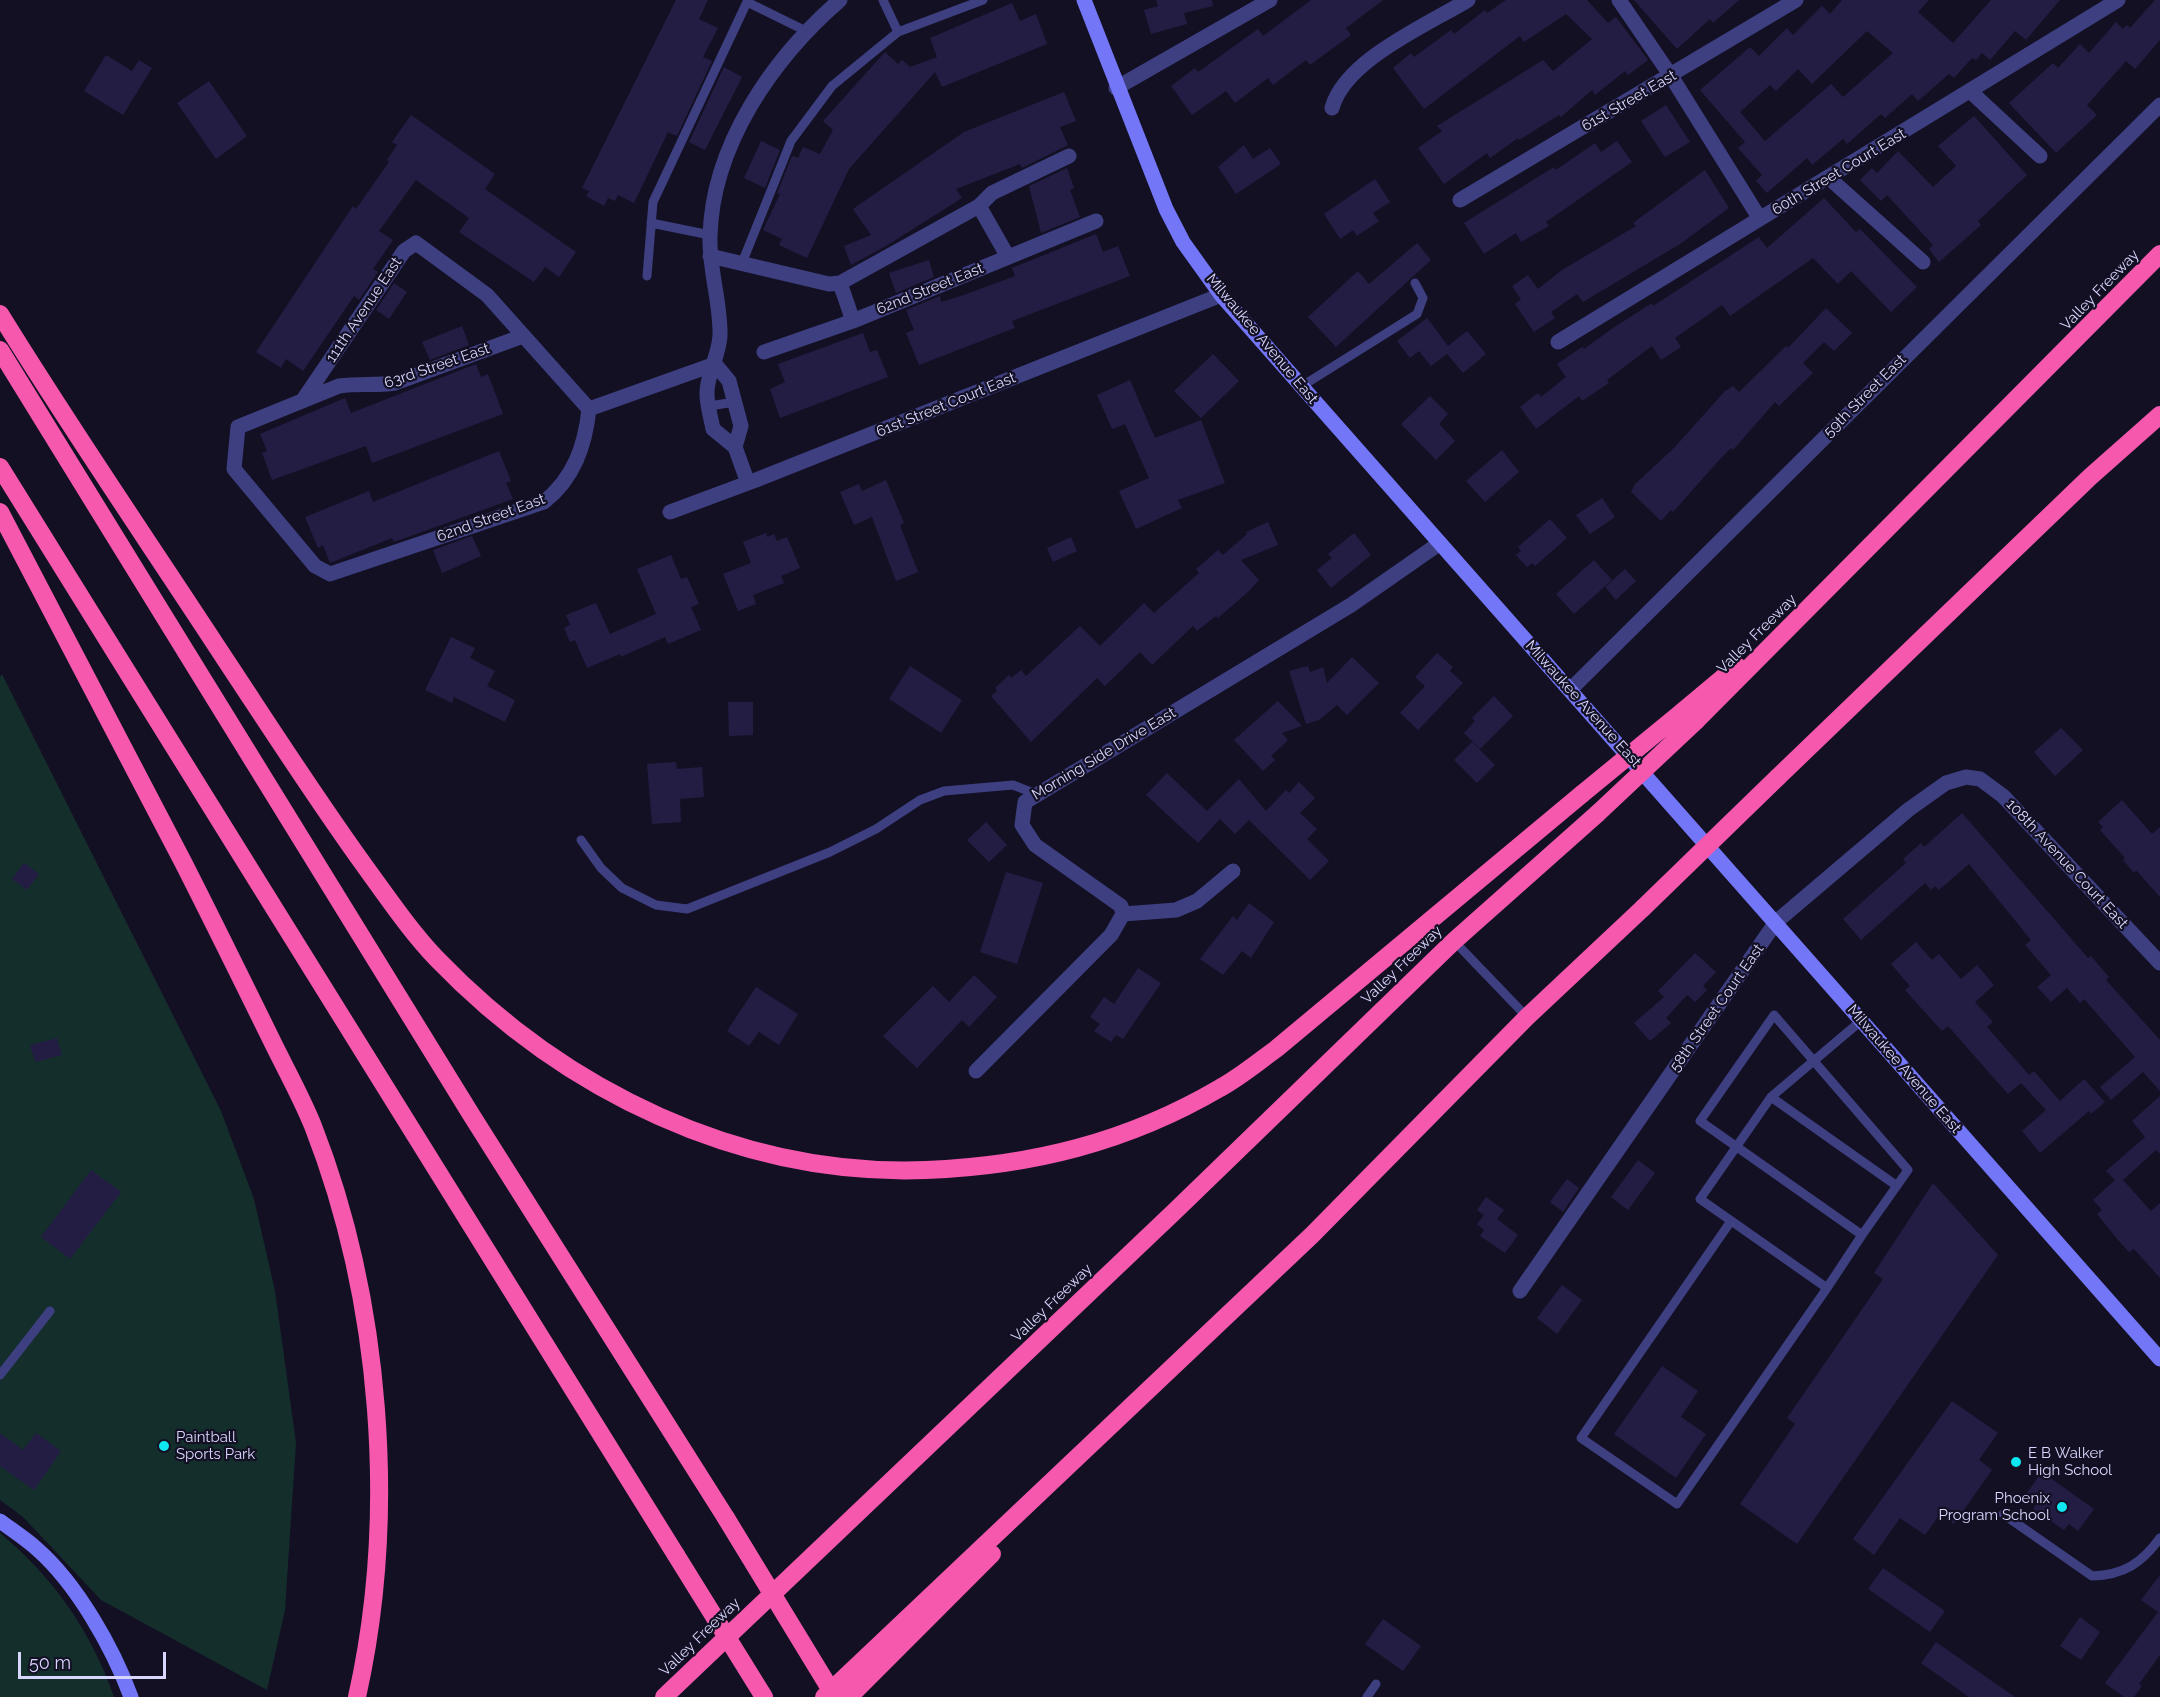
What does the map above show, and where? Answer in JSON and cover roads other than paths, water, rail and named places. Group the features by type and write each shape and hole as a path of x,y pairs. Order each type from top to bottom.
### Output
{"highway":[{"name":"Valley Freeway","path":"664,1697 1175,1211 1454,940 1597,814 1689,717 1827,589 2160,254"},
{"path":"0,314 279,744 347,842 436,957 523,1037 588,1082 672,1123 742,1147 841,1167 894,1171 1004,1163 1056,1154 1121,1136 1175,1113 1224,1086 1276,1049 1582,794 1689,717"},
{"path":"0,350 459,1096 726,1518 835,1697"},
{"path":"849,1697 1101,1440 1312,1235 1527,1017 2081,485 2160,415"},
{"path":"0,467 764,1697"},
{"path":"0,512 221,936 312,1123 328,1169 359,1287 369,1342 374,1406 378,1481 376,1555 364,1668 357,1697"},
{"path":"824,1697 1312,1235"}],"street":[{"path":"748,483 735,447 713,429 706,392 715,364 720,335 710,256 710,235 720,177 734,141 754,101 784,56 806,31 840,0"},
{"name":"Milwaukee Avenue East","path":"1084,0 1116,88 1171,218 1183,242 1221,295 2160,1359"},
{"path":"1116,88 1270,0"},
{"path":"1332,108 1335,97 1344,83 1372,57 1468,0"},
{"path":"1618,0 1671,76 1760,219"},
{"name":"61st Street East","path":"1460,200 1796,0"},
{"name":"60th Street Court East","path":"1558,342 1971,92 2118,0"},
{"path":"1971,92 2040,156"},
{"name":"59th Street East","path":"1571,689 2160,105"},
{"path":"710,256 829,284 840,283 979,206 992,193 1069,156"},
{"path":"1829,178 1923,262"},
{"path":"979,206 1008,257"},
{"name":"62nd Street East","path":"764,352 853,321 1096,221"},
{"name":"111th Avenue East","path":"303,401 404,250 416,243 487,295 589,409"},
{"path":"840,283 853,321"},
{"name":"61st Street Court East","path":"670,512 1221,295"},
{"name":"63rd Street East","path":"268,511 234,469 238,427 339,386 351,384 374,387 395,383 523,336"},
{"path":"715,364 729,381 741,426 735,447"},
{"path":"589,409 715,364"},
{"name":"62nd Street East","path":"268,511 315,566 330,574 544,502 561,489 572,471 586,434 589,409"},
{"name":"Morning Side Drive East","path":"1123,914 1121,906 1114,900 1035,845 1022,825 1024,802 1351,605 1440,543"},
{"name":"58th Street Court East","path":"1520,1291 1776,922 1908,810 1946,783 1966,777"},
{"name":"108th Avenue Court East","path":"1966,777 1980,779 2003,796 2160,963"},
{"path":"976,1071 1111,935 1123,914 1176,910 1197,901 1233,871"},
{"path":"0,1521 38,1549 93,1618 115,1658 131,1697"}],"lane":[{"path":"883,0 898,32"},
{"path":"742,263 791,141 832,86 898,32 983,0"},
{"path":"647,276 653,202 747,2 806,31"},
{"path":"651,223 710,235"},
{"path":"1302,386 1417,314 1423,298 1415,283"},
{"path":"709,406 735,402"},
{"path":"581,840 601,868 622,888 656,905 687,909 830,852 876,829 920,800 944,790 1014,785 1036,794"},
{"path":"1454,940 1527,1017"},
{"path":"1731,1221 1581,1438 1677,1504 1908,1170 1774,1014 1700,1121 1862,1235"},
{"path":"1827,1288 1700,1198 1771,1097 1862,1020"},
{"path":"1771,1097 1897,1186"},
{"path":"0,1375 50,1311"},
{"path":"2004,1514 2092,1576 2107,1575 2136,1565 2160,1538"},
{"path":"1367,1697 1376,1684"}],"place":[{"name":"Paintball Sports Park","path":"164,1446"},
{"name":"E B Walker High School","path":"2016,1462"},
{"name":"Phoenix Program School","path":"2062,1507"}]}
